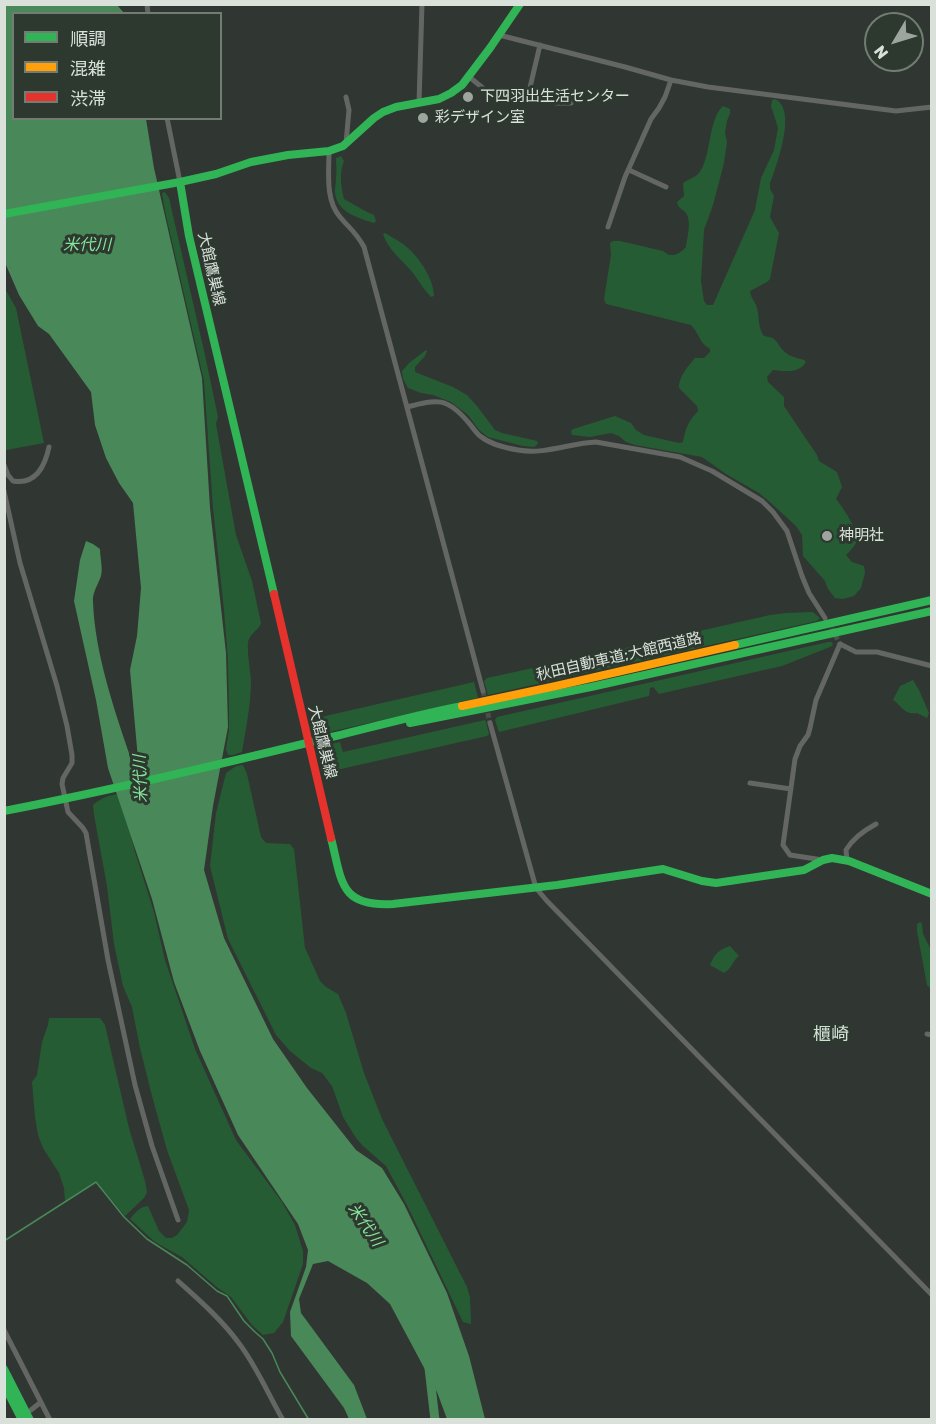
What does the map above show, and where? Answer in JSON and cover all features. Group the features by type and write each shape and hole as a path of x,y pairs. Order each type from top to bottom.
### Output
{"main road":[{"path":"4,214 180,182 216,174 251,162 329,151 346,143 383,112 396,107 439,99 462,85 520,4"},
{"name":"大館鷹巣線","path":"180,182 189,236 269,579 341,879 348,893 366,904 379,905 536,888 663,869 704,883 716,884 804,870 832,858 848,861 932,894"},
{"name":"秋田自動車道;大館西道路","path":"4,811 62,800 417,716 932,600"},
{"name":"秋田自動車道;大館西道路","path":"313,742 591,687 932,610"},
{"path":"4,1369 30,1419"},
{"path":"4,1385 22,1419"}],"street":[{"path":"419,103 422,4"},
{"path":"499,35 670,80 708,87 896,111 932,107"},
{"path":"528,96 540,45"},
{"path":"468,76 493,96 547,96 554,99 556,103 571,103"},
{"path":"608,227 628,170 651,119 665,97 670,80"},
{"path":"346,97 349,110 346,143"},
{"path":"167,120 180,182"},
{"path":"329,151 330,197 339,216 358,235 364,247 483,691"},
{"path":"628,170 666,187"},
{"path":"408,407 435,401 448,403 458,410 479,435 494,444 519,451 545,451 583,442 596,442 680,457 712,471 762,501 773,512 787,531 809,593 825,618"},
{"path":"4,465 13,481 23,482 41,470 49,447"},
{"path":"4,491 20,563 67,726 72,763 62,784 68,812 86,833 108,960 135,1085 152,1146 178,1220"},
{"path":"823,860 790,855 783,845 795,759 810,728 816,700 840,644 856,652 877,652 932,666"},
{"path":"490,723 536,888 657,1015 932,1295"},
{"path":"750,783 791,789"},
{"path":"848,861 846,850 849,845 865,830 876,824"},
{"path":"178,1281 214,1315 238,1342 283,1419"},
{"path":"4,1330 50,1419"},
{"path":"31,1410 41,1402"}],"shaded area":[{"path":"775,99 782,105 785,114 783,139 770,184 774,196 770,217 779,233 770,279 750,291 764,336 775,340 788,354 806,362 795,370 773,370 767,377 768,382 784,397 784,406 819,461 837,472 842,487 836,499 850,521 857,539 846,555 852,562 864,566 865,573 861,588 854,596 843,599 835,598 825,581 803,556 802,535 796,526 759,493 702,457 635,445 611,433 590,437 572,435 571,431 615,416 631,423 644,435 683,442 688,425 698,411 697,406 679,388 680,380 695,358 704,358 710,349 691,325 606,304 604,299 611,255 610,243 620,241 672,255 686,247 689,221 677,202 684,196 683,183 697,175 703,167 718,112 723,106 730,109 725,133 727,142 724,163 704,230 701,281 704,301 707,305 713,305 755,210 761,178 774,150 778,128 771,106 772,100"},
{"path":"341,156 344,161 341,180 344,199 374,215 376,221 374,223 349,213 339,205 336,199 336,158"},
{"path":"165,192 169,198 218,417 216,424 236,535 252,581 261,623 248,642 251,680 249,707 242,752 233,755 228,755 226,749 229,730 228,660 213,508 204,381 165,211 162,193"},
{"path":"383,234 403,244 418,258 429,277 434,296 431,297 428,294 392,250 385,240"},
{"path":"4,287 16,308 44,443 6,450 4,442"},
{"path":"426,350 425,356 415,367 415,372 467,395 495,430 537,441 538,444 534,447 523,446 488,437 479,430 468,415 451,402 408,388 402,371"},
{"path":"813,612 820,618 817,621 488,695 484,681 487,678 634,646 639,656 644,656 646,654 645,645 651,642 770,615"},
{"path":"832,642 833,645 782,666 659,694 653,687 650,688 649,696 499,732 495,720 497,717"},
{"path":"913,680 929,713 927,718 917,713 906,712 893,700 900,686"},
{"path":"474,682 478,698 312,736 309,727 321,717"},
{"path":"485,720 489,734 487,736 332,771 320,758 315,748 340,742 343,752"},
{"path":"243,765 261,837 266,843 290,844 294,849 305,948 320,981 338,994 382,1119 467,1287 470,1297 471,1324 463,1322 386,1166 356,1138 343,1117 332,1086 322,1073 311,1068 290,1051 276,1035 228,939 210,866 216,813 226,773 236,766"},
{"path":"119,794 154,912 165,960 195,1049 236,1140 282,1202 295,1225 303,1251 303,1264 283,1322 274,1333 263,1335 252,1325 231,1297 182,1257 155,1242 130,1219 140,1209 148,1206 159,1231 166,1238 172,1238 187,1222 189,1210 167,1150 114,944 93,805 105,797"},
{"path":"920,922 931,950 932,987 930,988 927,985 917,931 917,924"},
{"path":"730,946 739,956 724,973 710,965 718,953"},
{"path":"49,1018 100,1018 105,1025 129,1128 147,1192 144,1198 125,1216 96,1181 65,1201 59,1173 43,1148 38,1135 32,1082 37,1075 42,1042"}],"water":[{"name":"米代川","path":"4,5 117,5 123,12 12,12 12,120 146,120 154,168 202,378 210,508 226,653 228,727 204,870 224,938 273,1039 307,1088 356,1150 382,1168 404,1204 447,1293 469,1356 485,1419 447,1419 437,1392 390,1304 367,1283 328,1261 313,1264 299,1299 301,1313 354,1385 367,1419 349,1419 344,1408 291,1336 290,1312 306,1267 308,1250 298,1224 238,1135 200,1051 174,982 152,899 108,768 96,700 74,601 80,560 86,541 100,549 102,573 93,599 101,661 131,759 138,759 130,670 137,636 141,588 133,503 106,458 95,425 91,392 49,334 38,326 19,295 6,265 4,252"}],"waterway":[{"path":"4,1241 96,1182 124,1217 147,1239 187,1265 217,1291 227,1296 244,1321 263,1339 309,1420"},
{"name":"米代川","path":"429,1368 435,1420"}],"tunnel":[{"path":"828,622 840,644"},
{"path":"483,691 490,723"}],"traffic: fast":[{"path":"4,214 180,182 216,174 251,162 329,151 343,146 383,112 396,107 439,99 462,85 520,4"},
{"path":"180,182 189,236 274,594"},
{"path":"735,645 932,600"},
{"path":"410,723 591,687 932,611"},
{"path":"4,811 158,778 462,706"},
{"path":"331,838 341,879 346,888 362,901 375,904 393,904 557,885 663,869 716,883 804,870 832,858 849,861 932,894"},
{"path":"4,1369 30,1420"},
{"path":"4,1385 22,1420"}],"traffic: slow":[{"path":"462,706 735,645"}],"traffic: jam":[{"path":"274,594 331,838"}],"place":[{"name":"下四羽出生活センター","path":"468,97"},
{"name":"彩デザイン室","path":"423,118"},
{"name":"神明社","path":"827,536"}],"district":[{"name":"櫃崎","path":"831,1035"}]}
